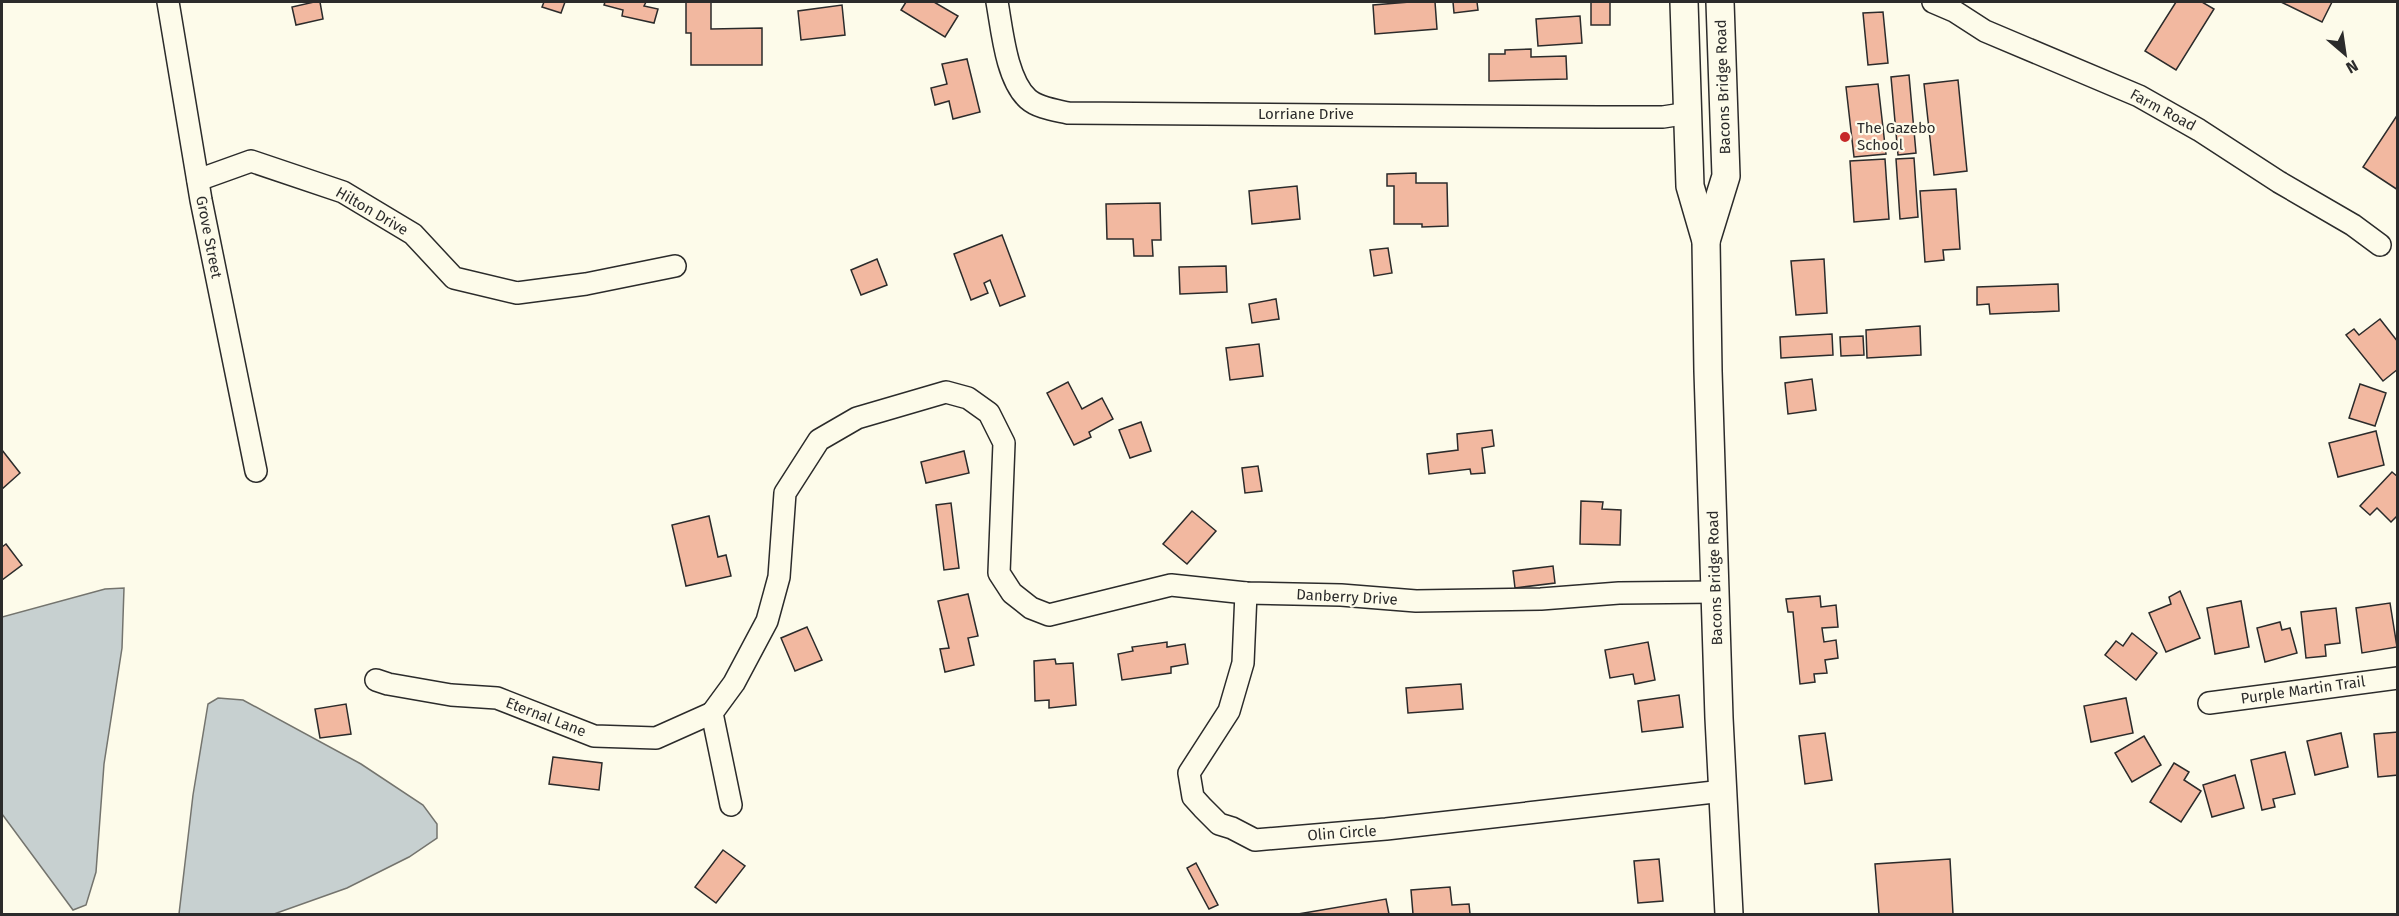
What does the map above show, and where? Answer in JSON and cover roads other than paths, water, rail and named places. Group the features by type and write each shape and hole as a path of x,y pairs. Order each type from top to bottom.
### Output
{"main road":[{"name":"Bacons Bridge Road","path":"1684,2 1690,186 1706,241 1708,371 1729,915"},
{"name":"Bacons Bridge Road","path":"1706,241 1726,176 1720,2"}],"street":[{"name":"Grove Street","path":"168,2 198,180 256,471"},
{"name":"Lorriane Drive","path":"997,2 1006,52 1015,78 1027,98 1037,104 1068,113 1663,117 1689,113"},
{"name":"Farm Road","path":"1932,2 1954,10 1985,31 2139,96 2199,130 2279,182 2353,225 2380,245"},
{"name":"Hilton Drive","path":"198,180 251,161 343,192 413,234 454,278 517,293 586,284 675,266"},
{"name":"Danberry Drive","path":"712,713 734,683 767,621 779,577 784,493 819,440 857,418 946,392 968,398 989,413 1005,443 999,573 1012,593 1030,608 1049,615 1171,585 1246,593 1476,602 1619,592 1716,592"},
{"name":"Olin Circle","path":"1246,593 1243,663 1228,711 1189,773 1193,797 1203,808 1219,824 1255,840 1386,829 1723,791"},
{"name":"Purple Martin Trail","path":"2209,703 2397,678"},
{"name":"Eternal Lane","path":"376,680 451,695 497,698 594,736 656,738 712,713"},
{"path":"712,713 730,804"}],"place":[{"name":"The Gazebo School","path":"1845,137"}]}
